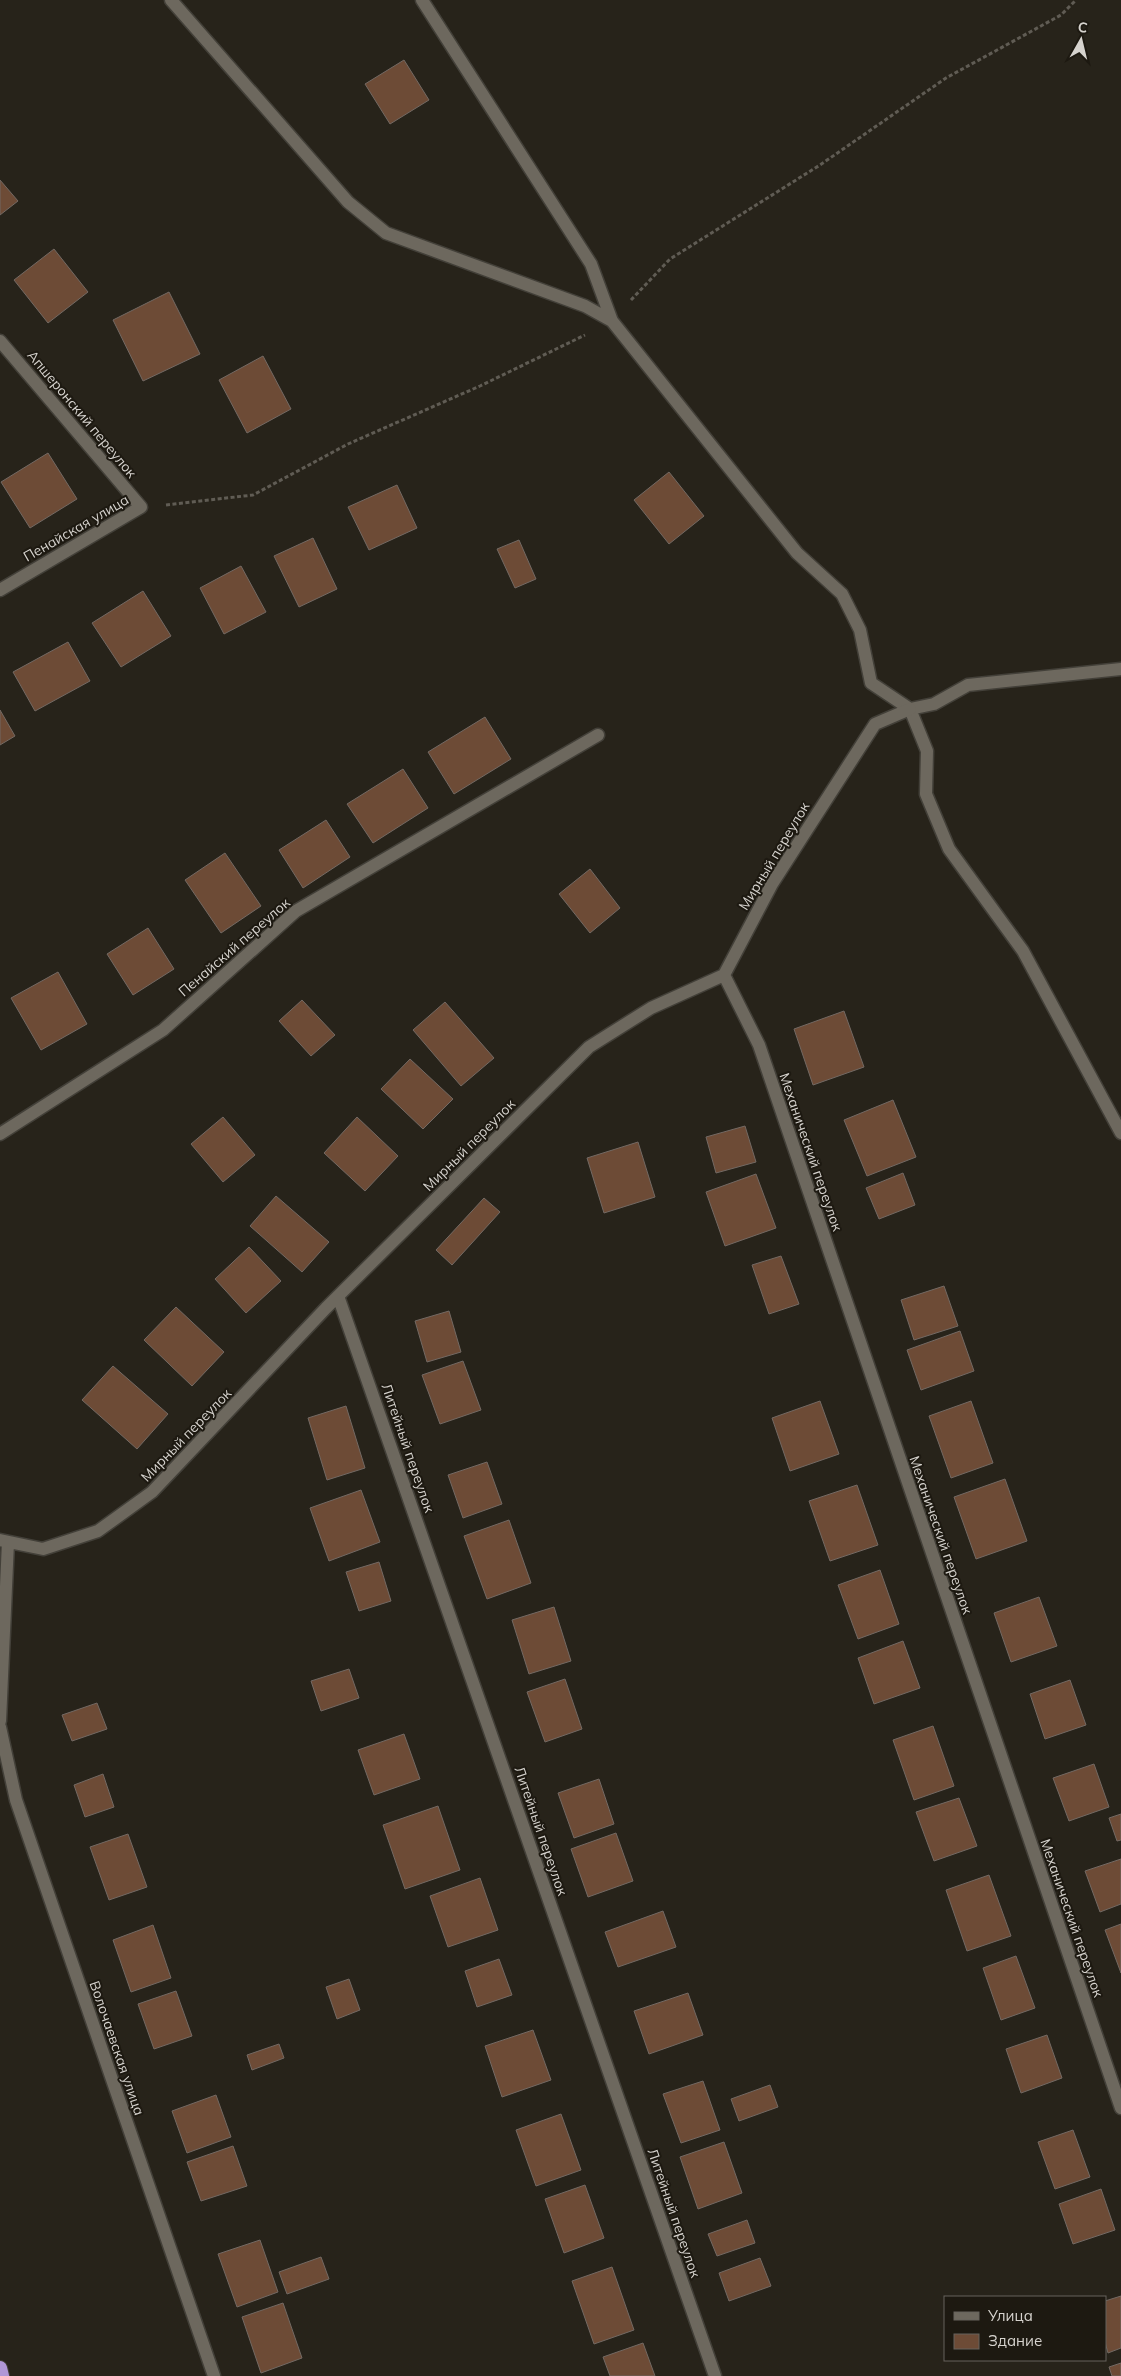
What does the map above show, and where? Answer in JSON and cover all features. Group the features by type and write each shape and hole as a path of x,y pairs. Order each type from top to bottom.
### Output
{"highway":[{"path":"0,2368 2,2376"}],"street":[{"path":"171,0 348,202 386,233 585,306 612,321"},
{"path":"422,0 591,264 612,321 797,553 842,594 860,630 871,682 910,709 927,750 926,794 949,849 1023,951 1121,1133"},
{"name":"Апшеронский переулок","path":"0,341 141,507"},
{"name":"Пенайская улица","path":"0,590 141,507"},
{"name":"Мирный переулок","path":"4,1541 44,1549 98,1531 152,1492 338,1296 589,1047 651,1008 724,976 772,884 875,724 910,709 934,704 968,685 1121,668"},
{"name":"Пенайский переулок","path":"0,1134 163,1030 296,911 598,735"},
{"name":"Механический переулок","path":"724,976 758,1045 1121,2108"},
{"name":"Литейный переулок","path":"338,1296 715,2376"},
{"path":"0,1721 4,1541"},
{"name":"Волочаевская улица","path":"0,1728 16,1800 214,2376"}],"path":[{"path":"141,507 253,495 348,444 556,350 612,321 670,259 820,165 946,78 1061,15 1076,0"}],"building":[{"path":"404,60 429,100 390,124 365,84"},
{"path":"0,180 18,201 0,215"},
{"path":"54,249 88,292 48,323 14,280"},
{"path":"169,292 200,354 143,381 113,320"},
{"path":"263,356 291,409 247,433 219,380"},
{"path":"48,453 77,499 30,528 1,482"},
{"path":"669,472 704,516 669,544 634,500"},
{"path":"397,485 417,528 369,550 348,507"},
{"path":"313,538 337,589 299,607 274,556"},
{"path":"519,540 536,579 515,588 497,549"},
{"path":"241,566 266,612 224,634 200,588"},
{"path":"143,591 171,636 121,667 92,623"},
{"path":"68,642 90,681 35,711 13,672"},
{"path":"0,710 15,736 0,745"},
{"path":"485,717 511,759 454,794 428,752"},
{"path":"403,769 428,808 373,843 347,804"},
{"path":"326,820 350,857 303,888 279,850"},
{"path":"225,853 261,906 221,933 185,880"},
{"path":"590,869 620,908 590,933 559,894"},
{"path":"148,928 174,969 133,995 107,954"},
{"path":"58,972 87,1024 41,1050 11,998"},
{"path":"302,1000 335,1035 311,1056 279,1021"},
{"path":"445,1002 494,1058 461,1086 413,1030"},
{"path":"844,1011 864,1067 813,1085 794,1029"},
{"path":"410,1059 453,1099 423,1129 381,1089"},
{"path":"893,1100 916,1157 867,1176 844,1120"},
{"path":"223,1117 255,1155 223,1182 191,1144"},
{"path":"357,1117 398,1156 365,1191 324,1153"},
{"path":"745,1126 756,1162 716,1173 706,1137"},
{"path":"638,1142 655,1197 604,1213 587,1158"},
{"path":"903,1173 915,1205 879,1219 866,1188"},
{"path":"756,1174 776,1228 725,1246 706,1192"},
{"path":"276,1196 329,1242 302,1272 250,1226"},
{"path":"484,1198 500,1212 452,1265 436,1250"},
{"path":"249,1247 281,1281 246,1313 215,1279"},
{"path":"781,1256 799,1304 769,1314 752,1265"},
{"path":"944,1286 958,1326 914,1340 901,1300"},
{"path":"176,1307 224,1352 192,1386 144,1340"},
{"path":"449,1311 461,1352 427,1362 415,1321"},
{"path":"960,1331 974,1371 921,1390 907,1350"},
{"path":"463,1361 481,1410 440,1424 422,1375"},
{"path":"113,1366 168,1414 137,1449 82,1400"},
{"path":"820,1401 839,1454 790,1471 772,1418"},
{"path":"971,1401 993,1463 951,1478 929,1416"},
{"path":"346,1406 365,1468 327,1480 308,1418"},
{"path":"487,1462 502,1504 463,1518 448,1475"},
{"path":"1005,1479 1027,1541 976,1559 954,1497"},
{"path":"857,1485 878,1545 830,1561 809,1501"},
{"path":"361,1490 380,1542 329,1561 310,1508"},
{"path":"509,1520 531,1583 487,1599 464,1536"},
{"path":"379,1562 391,1601 359,1611 346,1572"},
{"path":"880,1570 899,1624 858,1639 838,1585"},
{"path":"1039,1597 1057,1646 1011,1662 994,1613"},
{"path":"554,1607 571,1661 529,1674 512,1620"},
{"path":"903,1641 920,1688 874,1704 858,1658"},
{"path":"349,1669 359,1698 321,1711 311,1681"},
{"path":"565,1679 582,1729 545,1742 527,1692"},
{"path":"1070,1680 1086,1725 1045,1739 1030,1694"},
{"path":"97,1703 107,1729 72,1741 62,1715"},
{"path":"933,1726 954,1786 914,1800 893,1740"},
{"path":"404,1734 420,1779 374,1795 358,1750"},
{"path":"1094,1764 1109,1807 1069,1821 1053,1778"},
{"path":"103,1774 114,1807 85,1817 74,1785"},
{"path":"599,1779 614,1824 574,1838 558,1793"},
{"path":"959,1798 977,1846 934,1861 916,1812"},
{"path":"438,1806 460,1870 405,1889 383,1825"},
{"path":"1121,1814 1121,1840 1117,1841 1109,1818"},
{"path":"616,1833 633,1881 588,1897 571,1849"},
{"path":"128,1834 147,1887 109,1900 90,1847"},
{"path":"1121,1859 1121,1904 1100,1912 1085,1871"},
{"path":"989,1875 1011,1936 967,1951 946,1890"},
{"path":"480,1878 498,1930 448,1947 430,1896"},
{"path":"663,1911 676,1947 618,1967 605,1932"},
{"path":"1121,1924 1121,1973 1105,1930"},
{"path":"153,1925 171,1978 131,1992 113,1940"},
{"path":"1016,1956 1035,2008 1001,2020 983,1968"},
{"path":"499,1959 512,1995 477,2007 465,1971"},
{"path":"349,1979 360,2010 337,2019 326,1987"},
{"path":"176,1991 192,2036 154,2049 138,2004"},
{"path":"688,1993 703,2035 649,2054 634,2011"},
{"path":"533,2030 551,2080 502,2097 485,2046"},
{"path":"1047,2035 1062,2078 1021,2093 1006,2049"},
{"path":"279,2044 284,2058 252,2070 247,2055"},
{"path":"703,2081 720,2130 681,2143 663,2094"},
{"path":"770,2085 778,2107 739,2121 731,2099"},
{"path":"216,2095 231,2137 187,2153 172,2111"},
{"path":"561,2114 581,2170 536,2186 516,2130"},
{"path":"1073,2130 1090,2177 1055,2189 1038,2142"},
{"path":"724,2142 742,2193 698,2209 680,2157"},
{"path":"233,2146 247,2186 201,2201 187,2162"},
{"path":"585,2185 604,2238 564,2253 545,2199"},
{"path":"1101,2189 1115,2230 1073,2244 1059,2204"},
{"path":"747,2220 755,2243 717,2256 708,2234"},
{"path":"260,2240 278,2292 237,2307 218,2254"},
{"path":"321,2257 329,2279 287,2294 279,2272"},
{"path":"760,2258 771,2286 729,2301 719,2273"},
{"path":"612,2267 634,2330 594,2344 572,2281"},
{"path":"1121,2296 1121,2348 1108,2353 1106,2346 1106,2301"},
{"path":"283,2303 302,2358 261,2373 242,2317"},
{"path":"643,2343 655,2376 610,2376 603,2357"},
{"path":"1121,2363 1121,2376 1112,2376 1109,2367"}]}
